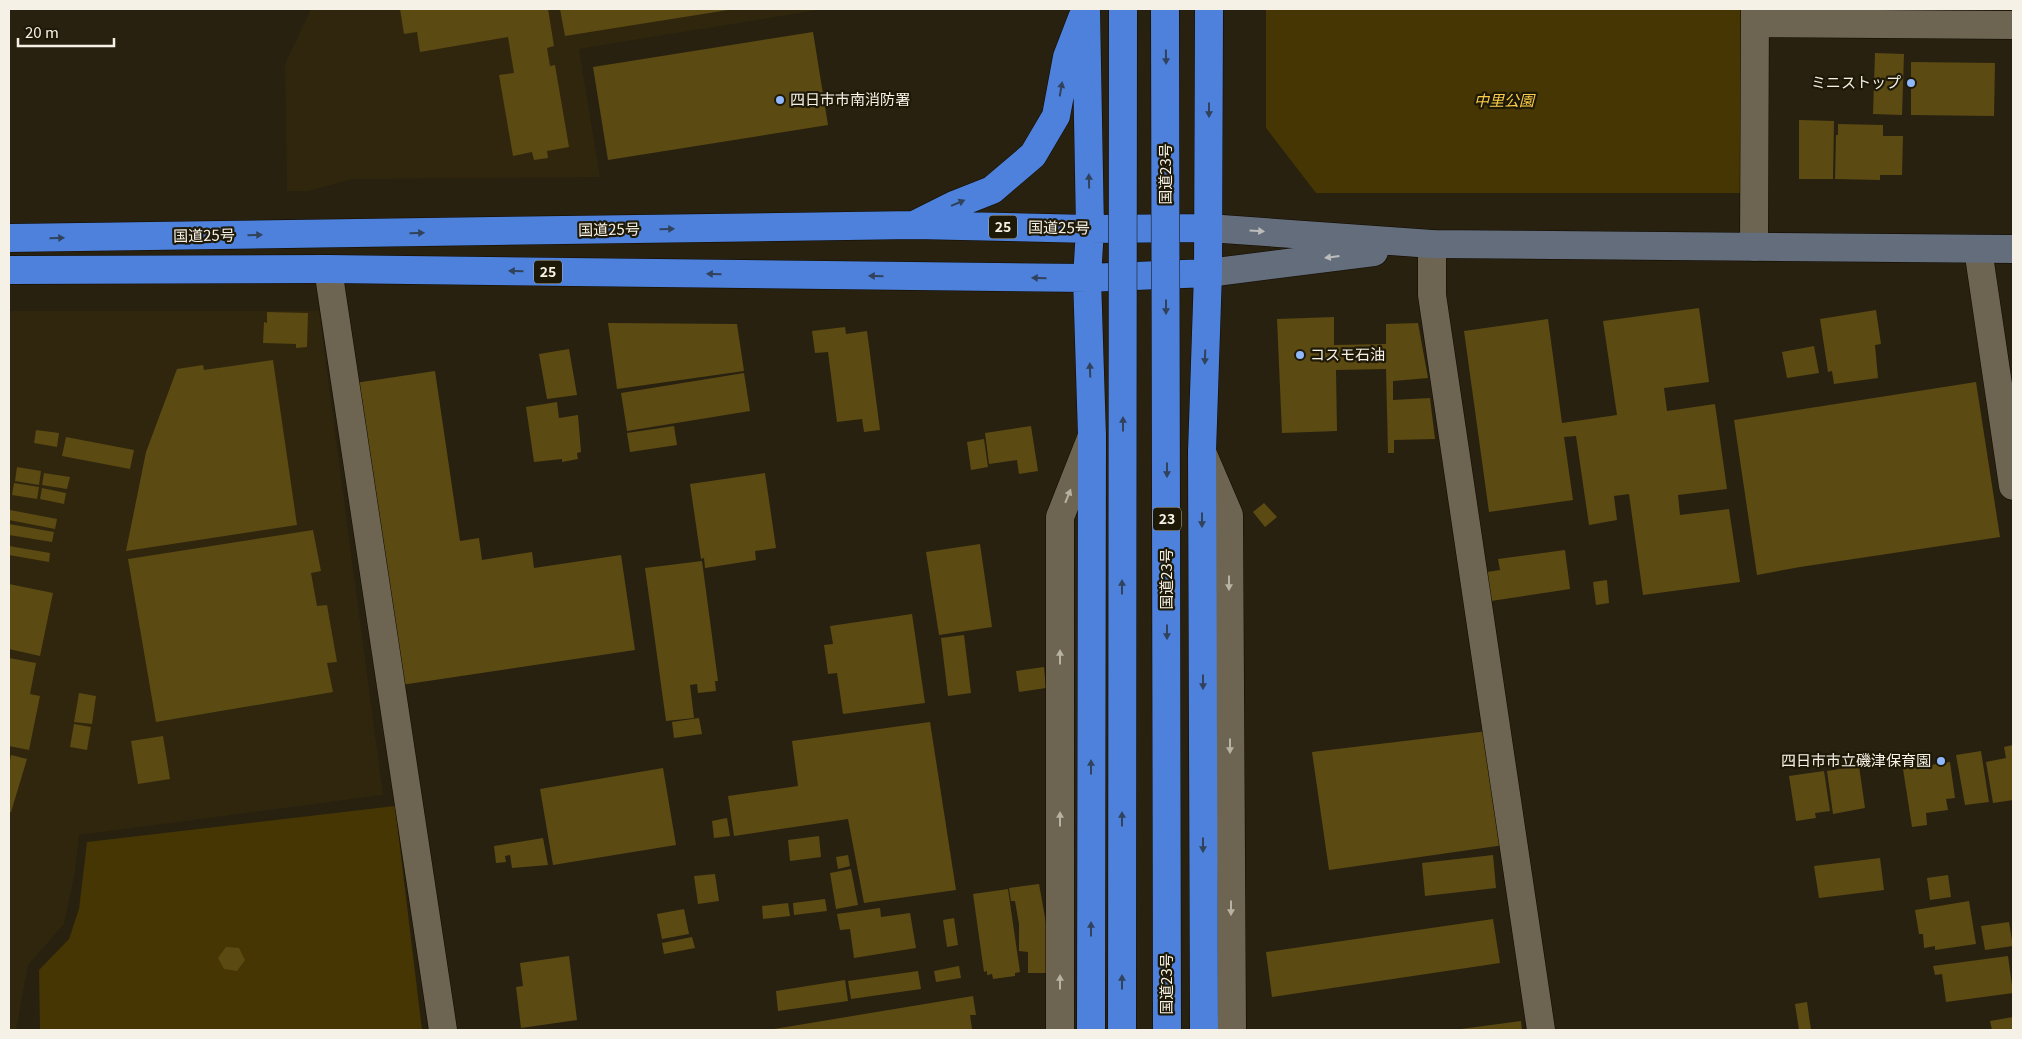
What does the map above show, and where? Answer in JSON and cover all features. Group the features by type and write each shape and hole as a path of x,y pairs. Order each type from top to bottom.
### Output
{"highway":[{"path":"915,225 954,204 992,190 1033,155 1056,116 1067,57 1086,9"},
{"path":"1086,9 1090,229 1087,278 1092,436 1091,1030"},
{"path":"1122,1030 1123,9"},
{"name":"国道23号","path":"1166,9 1167,1030"},
{"path":"1204,1030 1202,452 1208,273 1209,9"},
{"name":"国道25号","path":"9,238 915,225 1090,229 1208,228"},
{"name":"25","path":"9,270 328,269 1087,278 1208,273"}],"street":[{"path":"1754,247 1755,16 2013,25"},
{"path":"1208,228 1432,244 2013,249"},
{"path":"1208,273 1432,244"},
{"path":"1432,244 1432,296 1541,1030"},
{"path":"1978,249 2013,486"},
{"path":"328,269 443,1030"},
{"path":"1060,1030 1060,517 1092,436"},
{"path":"1202,452 1229,515 1232,1030"}],"shaded area":[{"path":"311,9 823,9 579,49 600,177 353,179 308,191 287,191 285,64"},
{"path":"9,311 319,311 383,795 79,835 75,872 64,924 28,965 16,1030 9,1030"}],"green space":[{"name":"中里公園","path":"1266,9 1743,9 1742,193 1316,193 1266,128"},
{"path":"395,806 422,1030 40,1030 39,970 69,939 79,909 87,842"}],"building":[{"path":"400,9 548,9 554,46 547,48 550,66 555,65 569,147 547,151 548,158 534,160 532,152 513,156 499,75 514,73 508,37 420,52 417,32 404,34"},
{"path":"560,9 728,9 728,10 565,36"},
{"path":"813,32 828,125 608,160 593,67"},
{"path":"1875,53 1904,54 1902,115 1873,114"},
{"path":"1911,62 1995,63 1994,116 1911,115"},
{"path":"1799,120 1834,121 1833,179 1799,179"},
{"path":"1838,124 1883,125 1883,136 1903,136 1902,175 1880,175 1880,180 1835,179"},
{"path":"1699,308 1709,382 1664,388 1667,411 1715,404 1727,489 1678,495 1680,515 1729,509 1740,582 1643,595 1629,494 1614,496 1617,520 1589,525 1576,436 1564,437 1573,500 1489,512 1464,331 1548,319 1562,423 1617,415 1603,321"},
{"path":"1876,310 1881,344 1875,345 1878,378 1834,384 1832,371 1828,372 1820,319"},
{"path":"267,312 308,313 307,347 296,348 296,344 263,343 264,322 267,323"},
{"path":"1334,317 1334,345 1386,344 1386,324 1418,323 1428,378 1393,381 1393,400 1430,398 1435,439 1394,440 1394,453 1388,453 1386,369 1336,370 1337,431 1282,433 1277,319"},
{"path":"608,323 737,324 744,371 617,389"},
{"path":"845,327 846,334 867,331 880,430 864,432 862,419 837,422 828,352 815,353 812,331"},
{"path":"1814,346 1819,373 1787,378 1782,352"},
{"path":"569,349 577,395 547,399 539,354"},
{"path":"273,360 297,525 126,551 146,452 177,369 203,365 204,370"},
{"path":"435,371 460,541 479,538 482,560 532,552 534,568 621,555 635,650 401,685 355,383"},
{"path":"744,373 750,411 627,431 621,393"},
{"path":"1976,382 2000,537 1757,575 1734,420"},
{"path":"557,402 559,418 578,415 581,452 577,453 578,459 562,462 562,459 534,462 526,407"},
{"path":"674,426 677,445 630,452 627,433"},
{"path":"1031,426 1038,471 1019,474 1017,460 989,464 985,433"},
{"path":"36,430 59,433 57,447 34,443"},
{"path":"66,437 134,450 130,469 62,456"},
{"path":"984,439 988,467 971,470 967,442"},
{"path":"17,467 41,471 39,485 15,481"},
{"path":"44,473 70,477 67,489 42,485"},
{"path":"765,473 776,548 755,551 756,560 705,568 704,558 701,559 690,484"},
{"path":"14,483 39,487 37,499 12,495"},
{"path":"42,488 66,493 64,504 40,499"},
{"path":"1264,503 1277,517 1265,527 1253,512"},
{"path":"10,510 57,519 55,529 9,520"},
{"path":"9,524 54,532 52,542 9,535"},
{"path":"313,530 321,571 311,573 317,606 327,605 337,662 327,663 333,692 156,722 128,559"},
{"path":"980,544 992,627 939,635 926,552"},
{"path":"9,546 50,553 49,562 9,555"},
{"path":"1565,550 1570,589 1491,601 1487,572 1500,570 1498,559"},
{"path":"702,561 718,681 715,681 716,691 698,693 697,684 690,685 694,718 666,721 645,568"},
{"path":"1607,580 1609,603 1596,605 1593,582"},
{"path":"9,584 53,593 40,656 9,649"},
{"path":"912,614 925,703 843,714 837,673 828,674 824,645 833,644 830,626"},
{"path":"964,635 971,693 948,696 941,638"},
{"path":"9,658 36,663 30,694 40,696 29,750 9,746"},
{"path":"1044,667 1046,688 1019,692 1016,671"},
{"path":"79,693 96,696 92,724 74,722"},
{"path":"699,718 702,734 674,738 672,722"},
{"path":"930,722 956,890 864,903 848,819 734,836 728,796 798,786 792,741"},
{"path":"74,724 91,727 87,750 70,747"},
{"path":"1488,731 1504,845 1329,870 1312,752"},
{"path":"163,736 170,779 138,784 131,741"},
{"path":"2013,745 2013,800 1993,803 1986,762 2006,758 2004,747"},
{"path":"1981,751 1989,802 1965,805 1956,755"},
{"path":"11,755 27,759 11,812 9,812 9,766"},
{"path":"1950,762 1955,798 1946,799 1948,810 1926,813 1927,825 1912,827 1903,769"},
{"path":"1859,766 1865,808 1833,814 1827,771"},
{"path":"663,768 676,845 553,865 540,789"},
{"path":"1824,771 1830,811 1815,813 1816,818 1796,821 1789,776"},
{"path":"727,818 730,836 714,838 712,821"},
{"path":"819,836 821,857 790,861 788,840"},
{"path":"543,838 548,865 512,868 510,855 505,856 506,862 496,863 494,846"},
{"path":"848,855 850,866 838,869 836,857"},
{"path":"1493,855 1496,888 1425,896 1422,863"},
{"path":"1880,858 1884,890 1819,898 1814,866"},
{"path":"851,869 858,905 836,909 830,873"},
{"path":"715,874 719,901 698,904 694,876"},
{"path":"1948,875 1951,897 1930,900 1927,878"},
{"path":"1039,884 1046,923 1046,973 1028,973 1028,952 1019,951 1019,924 1015,901 1011,901 1009,888"},
{"path":"1008,889 1020,972 1015,973 1015,976 993,979 992,974 987,975 987,971 984,972 973,894"},
{"path":"825,899 827,911 794,915 793,903"},
{"path":"1969,901 1976,944 1935,950 1935,946 1924,948 1923,934 1919,934 1915,910"},
{"path":"788,903 790,916 763,919 762,906"},
{"path":"880,908 881,917 910,913 916,948 854,958 850,929 840,930 837,914"},
{"path":"684,909 689,934 662,939 657,914"},
{"path":"954,918 958,945 947,947 943,920"},
{"path":"1493,919 1500,963 1272,997 1266,952"},
{"path":"2009,922 2013,946 1985,950 1981,926"},
{"path":"692,937 695,948 664,954 662,943"},
{"path":"226,947 239,948 245,960 237,971 224,969 218,958"},
{"path":"569,956 577,1020 521,1028 516,987 523,986 520,963"},
{"path":"2008,956 2013,993 1946,1002 1942,974 1935,975 1933,966"},
{"path":"959,966 961,978 936,982 934,971"},
{"path":"918,971 921,989 851,999 848,981"},
{"path":"845,980 848,1001 778,1011 776,991"},
{"path":"973,996 976,1015 970,1015 972,1029 768,1030"},
{"path":"1807,1002 1811,1030 1799,1030 1795,1004"},
{"path":"2013,1017 2013,1030 1992,1030 1990,1021"},
{"path":"1521,1021 1522,1030 1461,1030 1461,1029"}],"place":[{"name":"ミニストップ","path":"1911,83"},
{"name":"四日市市南消防署","path":"780,100"},
{"name":"コスモ石油","path":"1300,355"},
{"name":"四日市市立磯津保育園","path":"1941,761"}]}
